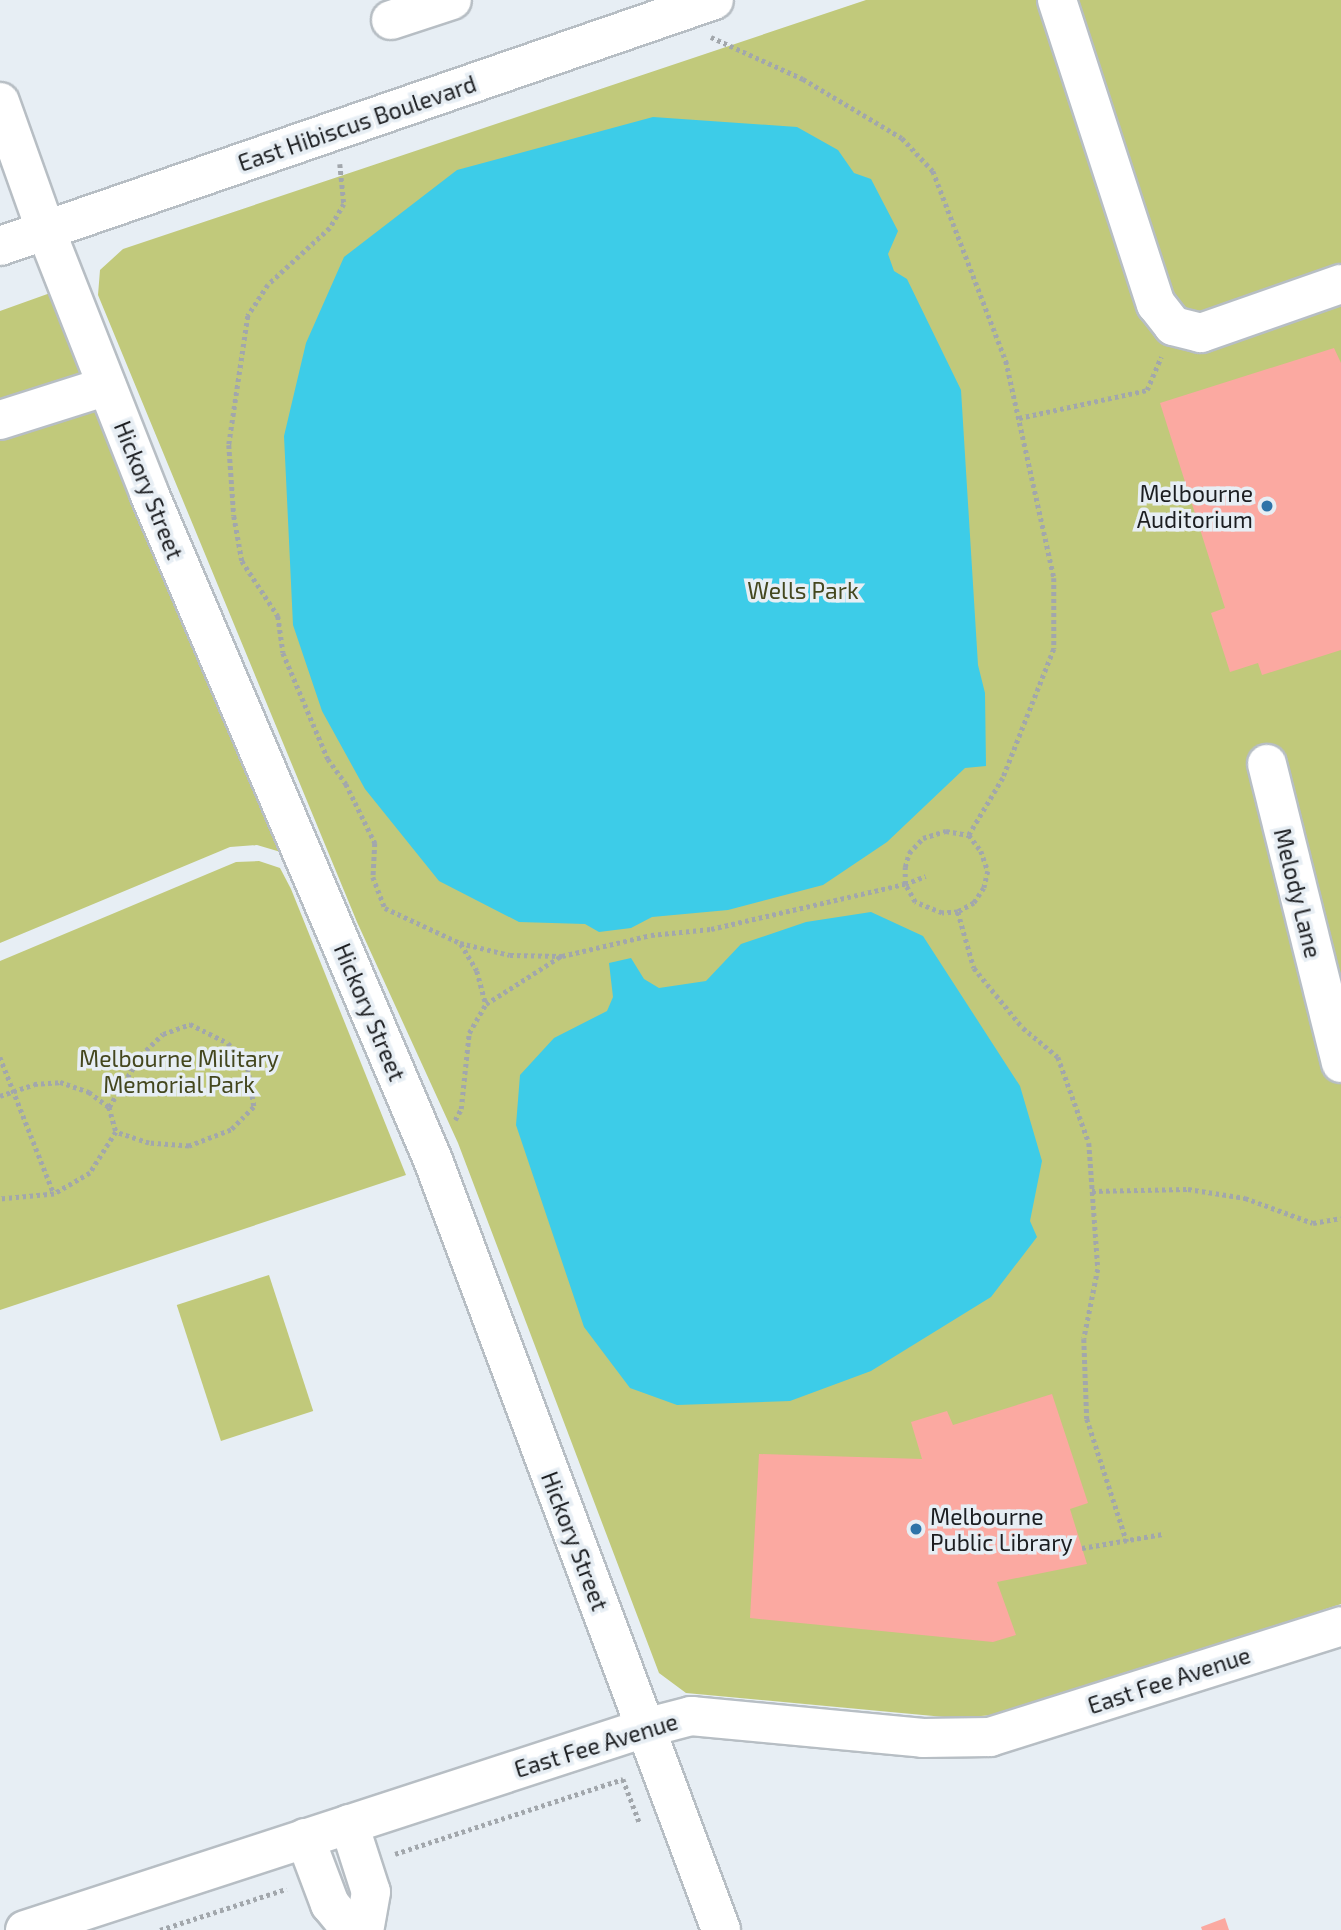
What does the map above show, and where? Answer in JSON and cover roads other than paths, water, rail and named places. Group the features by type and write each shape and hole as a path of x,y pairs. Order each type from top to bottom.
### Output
{"street":[{"path":"391,20 452,0"},
{"name":"East Hibiscus Boulevard","path":"0,246 714,0"},
{"path":"1057,0 1156,304 1173,326 1201,333 1341,284"},
{"name":"Hickory Street","path":"0,102 46,230 149,493 433,1160 721,1930"},
{"path":"0,420 107,386"},
{"name":"Melody Lane","path":"1267,764 1341,1063"},
{"name":"East Fee Avenue","path":"25,1930 645,1728 691,1717 923,1738 990,1737 1341,1626"},
{"path":"349,1824 371,1892 364,1930"},
{"path":"305,1839 330,1904 351,1930"}],"water":[{"path":"653,117 797,127 838,150 854,173 871,179 898,231 888,254 894,271 907,279 961,390 978,665 985,693 986,766 965,768 887,842 823,885 728,910 652,917 631,928 599,932 585,924 519,922 439,881 365,789 322,711 293,625 284,436 306,343 344,257 457,170"},
{"path":"871,912 923,936 1020,1086 1042,1161 1030,1221 1037,1237 991,1297 871,1371 790,1401 677,1405 630,1388 584,1327 516,1125 520,1075 554,1038 607,1011 613,997 609,963 631,958 644,979 659,988 706,981 741,944 806,922"}],"place":[{"name":"Melbourne Auditorium","path":"1267,506"},
{"name":"Melbourne Public Library","path":"916,1529"}],"park label":[{"name":"Wells Park","path":"803,590"},
{"name":"Melbourne Military Memorial Park","path":"179,1071"}]}
